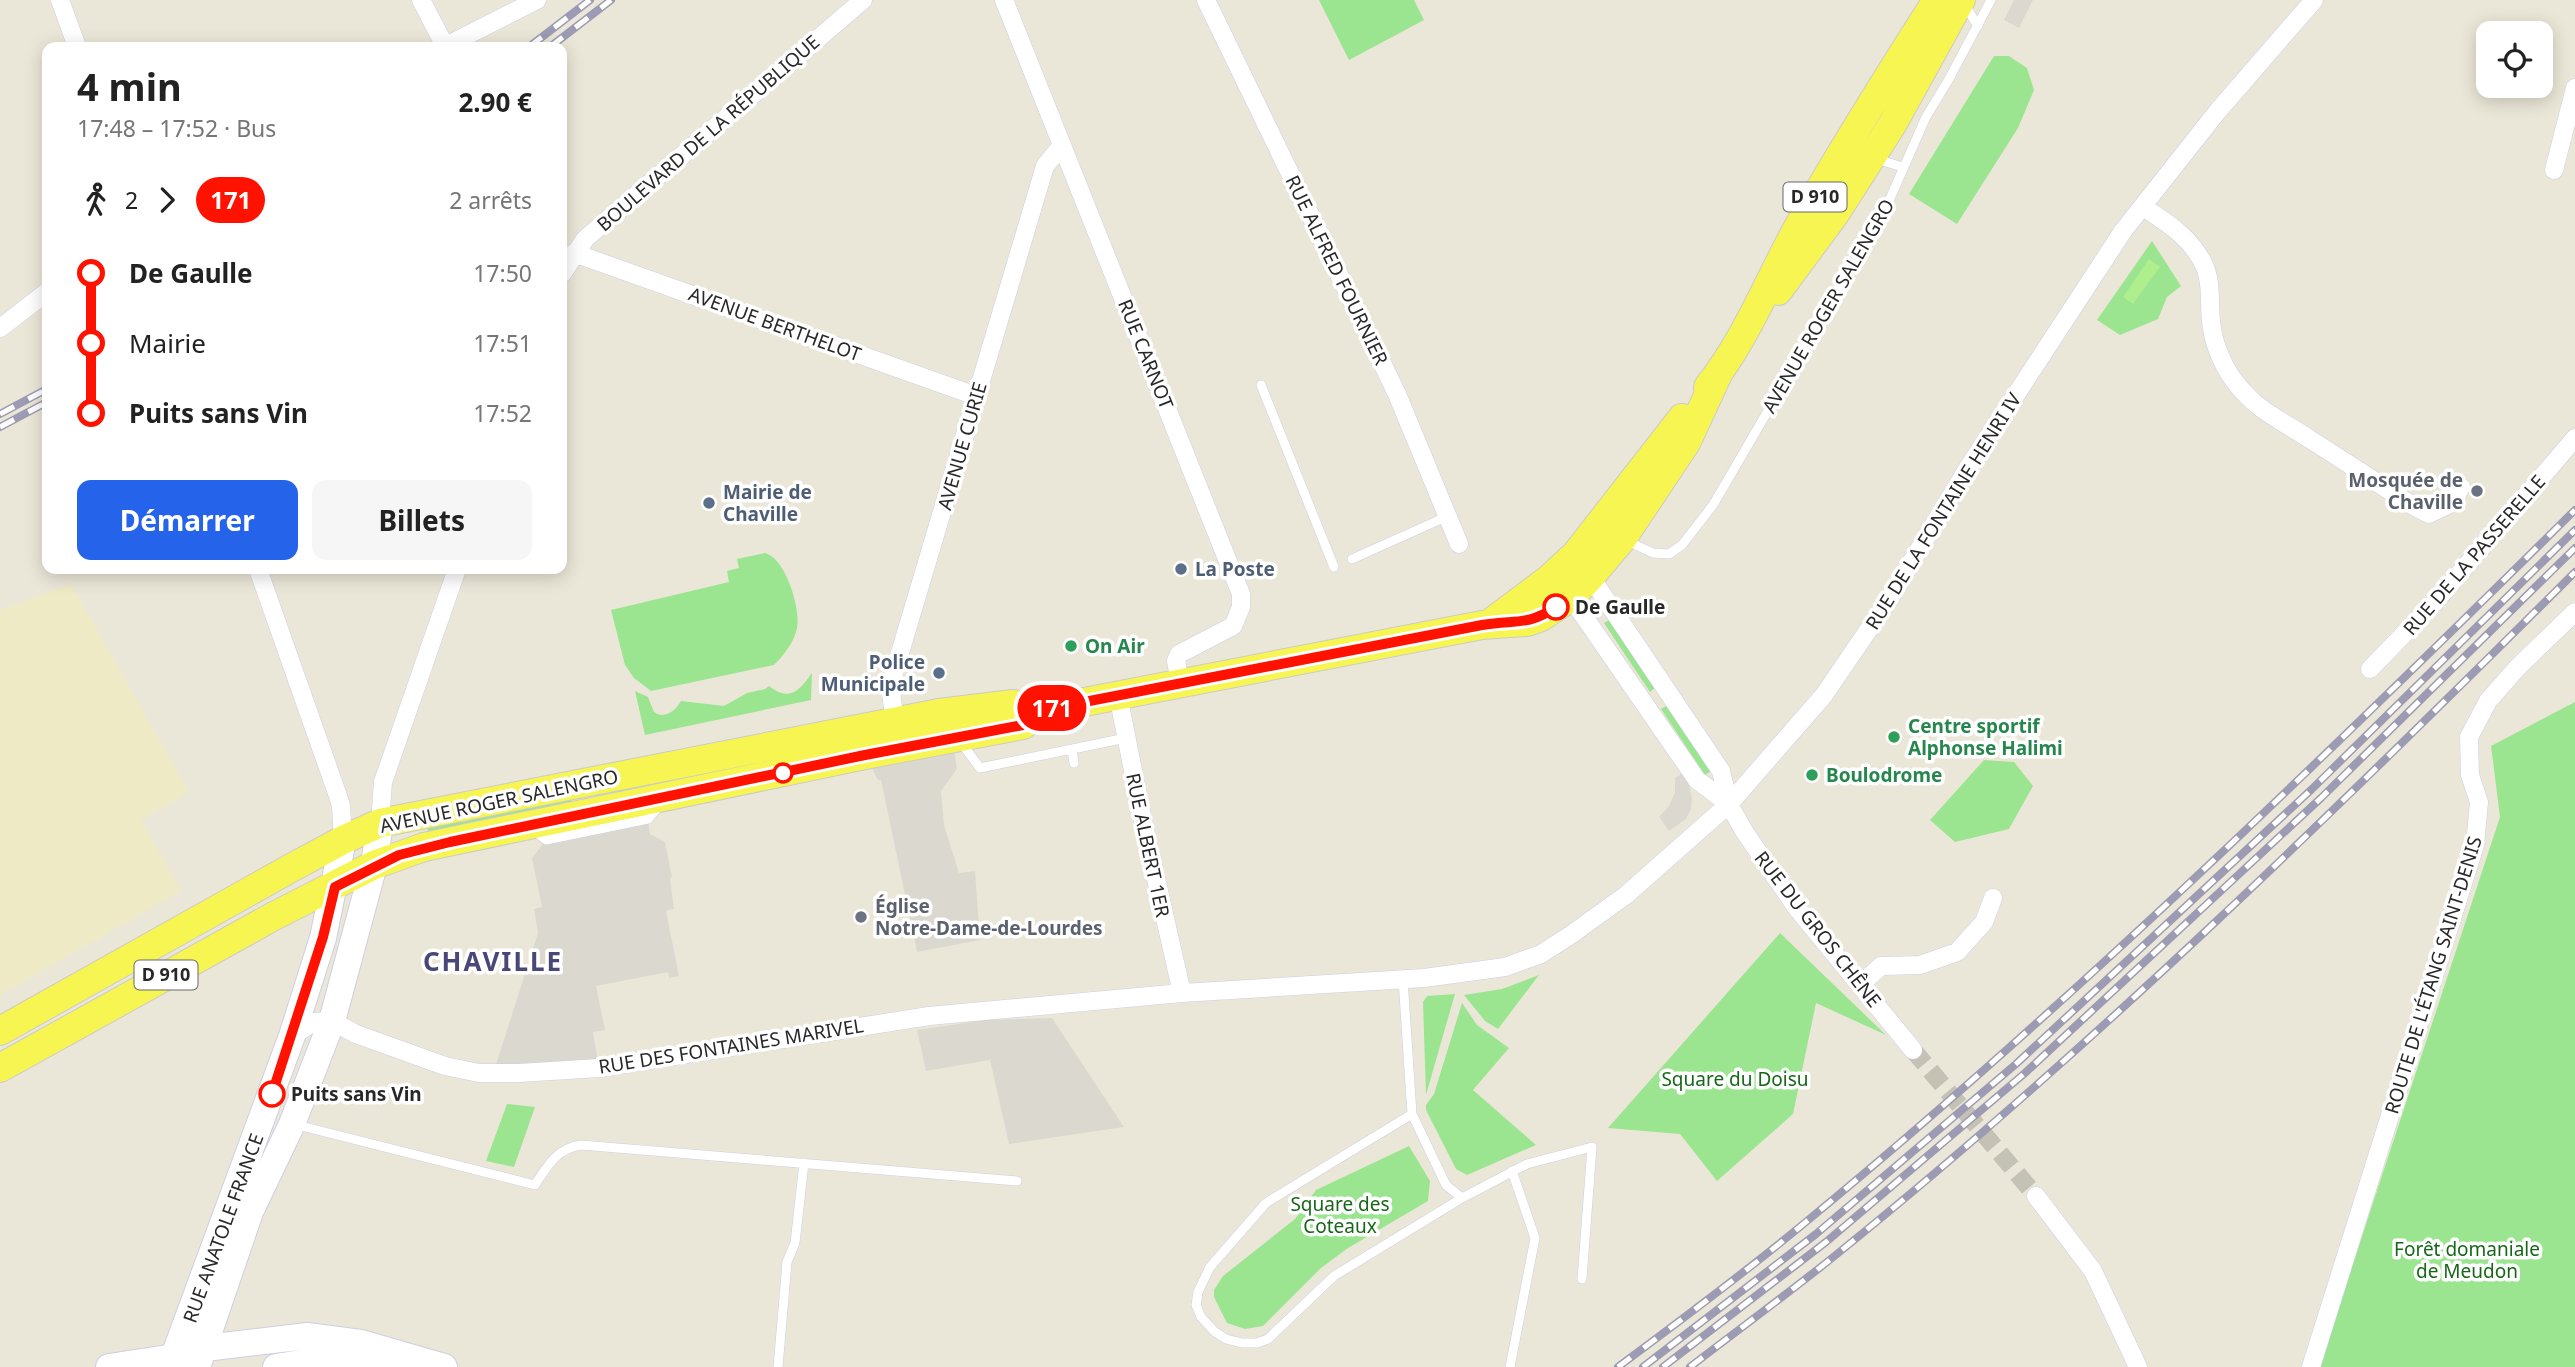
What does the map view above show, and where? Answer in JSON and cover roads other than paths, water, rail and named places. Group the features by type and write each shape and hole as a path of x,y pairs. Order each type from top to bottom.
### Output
{"main road":[{"name":"AVENUE ROGER SALENGRO","path":"0,1031 343,840 380,824 897,721 1013,704 1043,710 1489,624 1527,622 1541,617 1563,586 1583,565 1718,374 1751,322 1778,263 1804,217 1937,0"},
{"name":"AVENUE ROGER SALENGRO","path":"1751,322 1793,274 1863,151 1892,125 1961,0"},
{"name":"AVENUE ROGER SALENGRO","path":"1583,565 1622,538 1686,443 1718,374"},
{"name":"AVENUE ROGER SALENGRO","path":"0,1068 263,922 374,865 424,848 1023,725 1043,710"},
{"name":"RUE ANATOLE FRANCE","path":"187,1360 250,1212 292,1124 332,1021 374,865 380,824"},
{"name":"RUE ANATOLE FRANCE","path":"187,1360 323,937 343,840"},
{"path":"109,1367 187,1360 269,1339 307,1336 361,1343 444,1367"},
{"path":"276,1367 307,1362 365,1364 407,1357"}],"street":[{"path":"60,0 75,42"},
{"path":"421,0 442,42"},
{"path":"454,42 537,0"},
{"name":"BOULEVARD DE LA RÉPUBLIQUE","path":"567,265 585,239 863,0"},
{"name":"RUE CARNOT","path":"1004,0 1241,594 1241,607 1233,626 1179,654 1176,661 1180,682"},
{"name":"RUE ALFRED FOURNIER","path":"1206,0 1397,394 1459,544"},
{"name":"RUE DE LA FONTAINE HENRI IV","path":"1403,979 1505,967 1541,954 1626,895 1729,804 1824,695 1888,601 1968,468 2123,232 2217,112 2314,0"},
{"path":"2554,170 2575,88"},
{"name":"AVENUE CURIE","path":"897,721 892,682 1045,166 1062,145"},
{"path":"2143,206 2178,230 2195,249 2205,266 2214,338 2230,375 2248,400 2429,514 2452,503 2461,487"},
{"name":"AVENUE BERTHELOT","path":"574,253 976,396"},
{"path":"0,328 42,296"},
{"name":"RUE DE LA PASSERELLE","path":"2370,669 2435,602 2575,438"},
{"path":"1583,565 1721,771 1729,804"},
{"path":"260,574 338,796 343,840"},
{"path":"380,824 383,782 455,574"},
{"path":"1563,586 1697,780 1729,804"},
{"name":"ROUTE DE L'ÉTANG SAINT-DENIS","path":"2311,1367 2475,845 2479,802 2470,775 2469,737 2488,701 2517,668 2575,612"},
{"name":"RUE ALBERT 1ER","path":"1118,695 1156,883 1182,993"},
{"path":"897,721 923,744"},
{"name":"RUE DU GROS CHÊNE","path":"1729,804 1744,831 1796,907 1913,1050"},
{"path":"1860,985 1881,967 1920,965 1957,952 1984,922 1993,898"},
{"name":"RUE DES FONTAINES MARIVEL","path":"332,1021 356,1034 427,1061 493,1074 599,1068 929,1016 1182,993 1403,979"},
{"path":"292,1035 314,1022 332,1021"},
{"path":"2036,1196 2093,1271 2138,1367"},
{"path":"269,1339 270,1367"}],"lane":[{"path":"1961,0 1978,26"},
{"name":"AVENUE ROGER SALENGRO","path":"1622,538 1653,553 1669,554 1682,545 1713,505 1885,210 1926,117 1991,0"},
{"path":"1884,83 1863,151 1902,167"},
{"path":"1261,386 1334,567"},
{"path":"1352,559 1448,516"},
{"path":"957,737 980,768 1126,738"},
{"path":"1072,750 1074,763"},
{"path":"1403,979 1412,1114 1446,1185 1462,1199"},
{"path":"1412,1114 1266,1203 1203,1278 1196,1305 1201,1317 1215,1332 1226,1339 1250,1345 1268,1339 1334,1276 1462,1199 1527,1164 1592,1147 1582,1279"},
{"path":"292,1124 535,1185 556,1154 567,1147 581,1145 1017,1181"},
{"path":"778,1367 787,1262 794,1243 804,1163"},
{"path":"1510,1367 1535,1238 1512,1171"}],"tunnel":[{"path":"1913,1050 2036,1196"}],"railway":[{"path":"535,42 590,0"},
{"path":"556,42 611,0"},
{"path":"0,414 42,392"},
{"path":"0,427 42,405"},
{"path":"1618,1367 1784,1240 2006,1051 2294,784 2575,510"},
{"path":"1643,1367 1816,1234 2016,1064 2312,789 2575,530"},
{"path":"1663,1367 1826,1242 2025,1073 2321,798 2575,548"},
{"path":"1690,1367 1819,1268 2029,1092 2215,923 2575,572"}],"place":[{"name":"Mosquée de Chaville","path":"2477,491"},
{"name":"Mairie de Chaville","path":"709,503"},
{"name":"La Poste","path":"1181,569"},
{"name":"De Gaulle","path":"1556,607"},
{"name":"On Air","path":"1071,646"},
{"name":"Police Municipale","path":"939,673"},
{"name":"Centre sportif Alphonse Halimi","path":"1894,737"},
{"name":"Boulodrome","path":"1812,775"},
{"name":"Église Notre-Dame-de-Lourdes","path":"861,917"},
{"name":"Puits sans Vin","path":"272,1094"}],"district":[{"name":"CHAVILLE","path":"493,962"}],"park label":[{"name":"Square du Doisu","path":"1735,1079"},
{"name":"Square des Coteaux","path":"1340,1215"},
{"name":"Forêt domaniale de Meudon","path":"2467,1260"}]}
